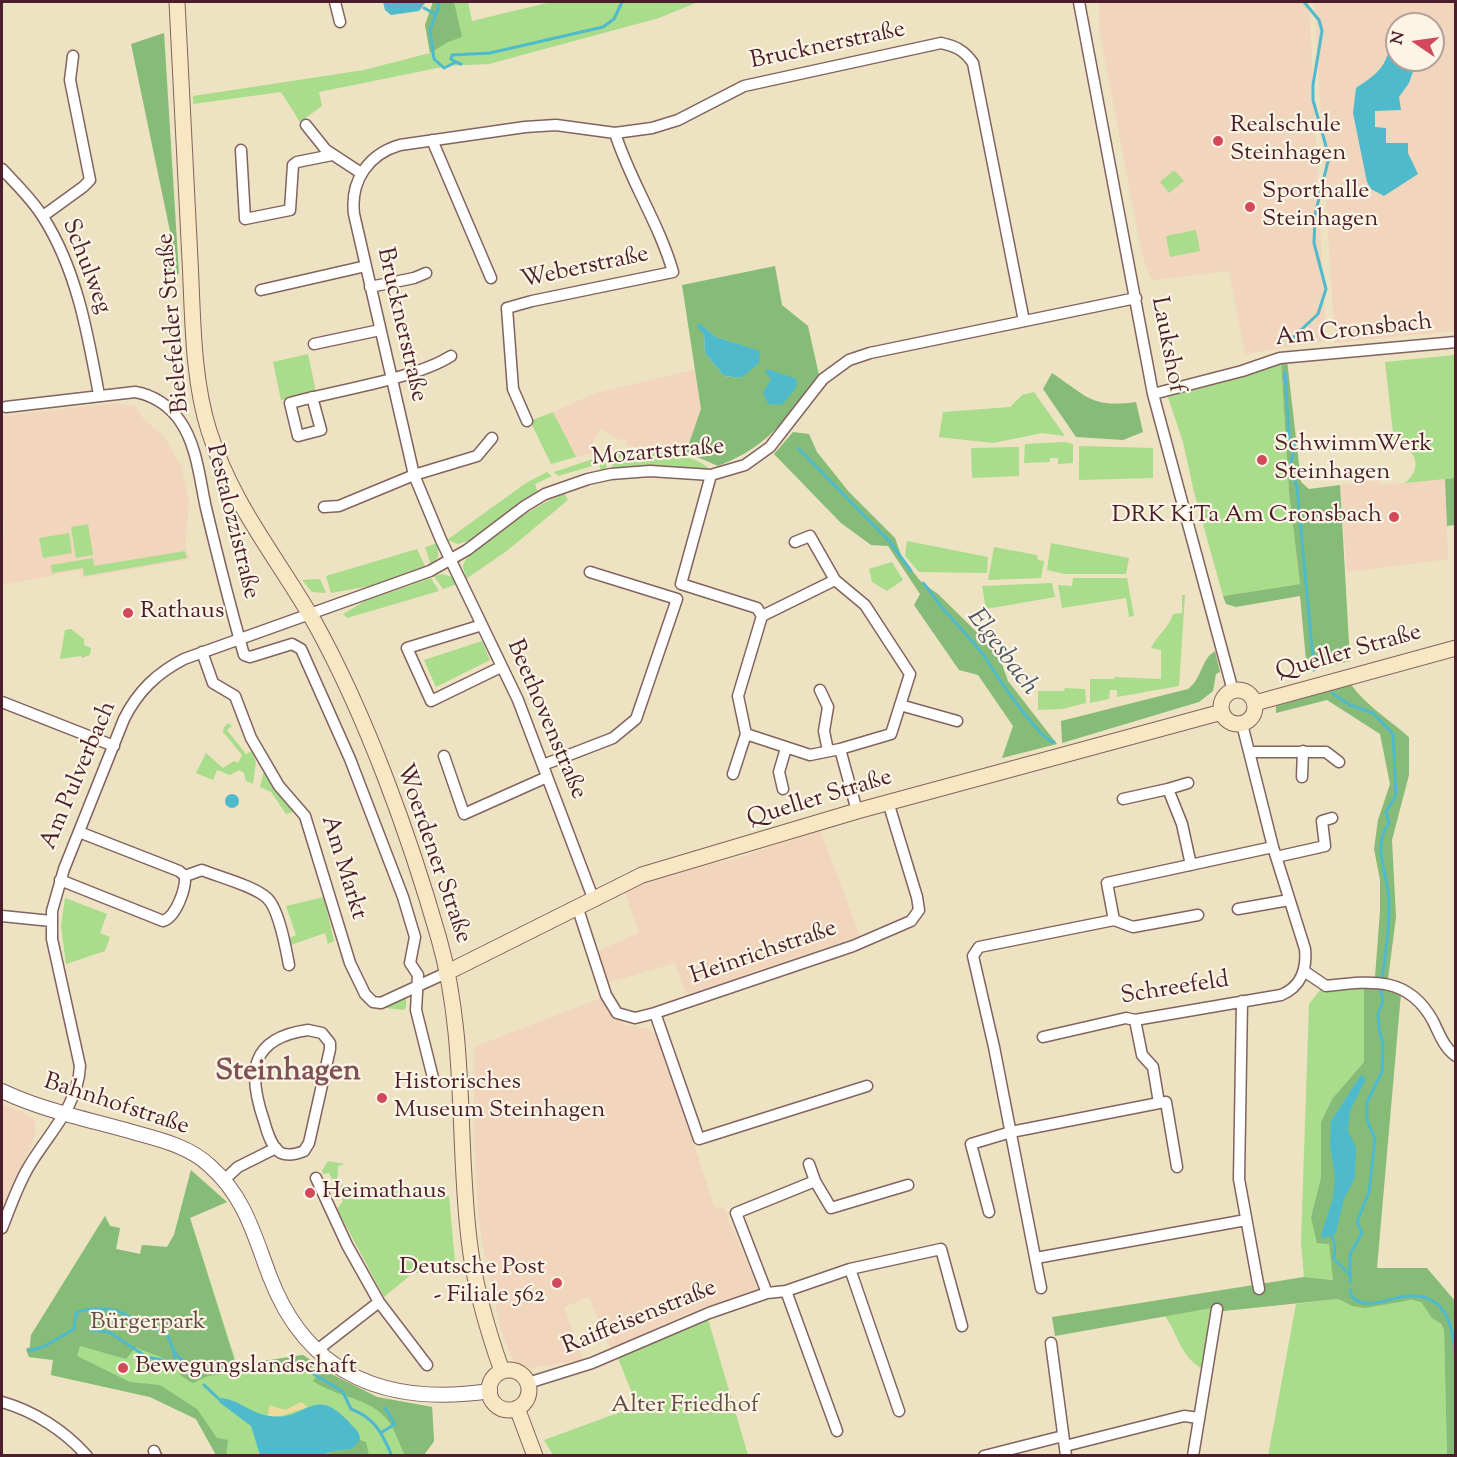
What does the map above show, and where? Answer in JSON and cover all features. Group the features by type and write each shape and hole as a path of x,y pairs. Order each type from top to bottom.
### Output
{"main road":[{"name":"Bielefelder Straße","path":"177,2 192,299 206,420 224,470 245,514 308,613"},
{"name":"Woerdener Straße","path":"308,613 341,676 388,789 417,867 446,973 461,1074 469,1241 487,1326 502,1371"},
{"name":"Queller Straße","path":"1255,703 1455,648"},
{"path":"1233,691 1247,693 1255,703 1253,716 1242,724 1230,722 1222,712 1224,699 1233,691"},
{"name":"Queller Straße","path":"446,973 642,875 888,802 1222,712"},
{"path":"515,1370 528,1383 526,1401 517,1408 499,1406 490,1391 492,1379 502,1371 515,1370"},
{"path":"517,1408 535,1455"}],"street":[{"path":"336,2 340,22"},
{"name":"Laukshof","path":"1079,2 1153,394 1233,691"},
{"name":"Brucknerstraße","path":"452,561 414,475 390,378 353,206 355,188 361,173 376,155 387,149 432,140 555,125 615,133 652,128 678,120 744,86 941,43 960,49 973,63 1023,321"},
{"path":"43,216 83,188 90,180 70,80 73,56"},
{"path":"306,125 320,145 361,173"},
{"name":"Weberstraße","path":"527,421 513,389 507,308 673,272 665,245 625,166 615,133"},
{"path":"432,140 491,278"},
{"path":"241,150 245,219 290,210 292,165 332,155"},
{"name":"Schulweg","path":"2,169 43,216 57,242 88,334 99,395"},
{"path":"261,290 366,266"},
{"path":"370,287 414,278 426,273"},
{"name":"Mozartstraße","path":"308,613 414,578 452,561 544,494 588,479 611,474 650,471 711,475 745,465 770,447 810,393 833,370 849,360 870,353 1136,298"},
{"path":"314,344 380,330"},
{"name":"Am Cronsbach","path":"1153,394 1242,371 1280,358 1455,342"},
{"path":"312,397 436,366 451,356"},
{"name":"Pestalozzistraße","path":"6,407 99,395 145,394 169,408 184,427 192,450 240,639"},
{"path":"324,507 348,502 414,475 477,456 492,438"},
{"path":"711,475 681,584 757,608 762,616"},
{"path":"746,734 810,755 891,734 910,674 865,605 835,580 810,536 795,542"},
{"name":"Beethovenstraße","path":"452,561 543,765 593,898"},
{"path":"543,765 613,738 636,719 677,599 590,572"},
{"path":"733,774 746,734 738,696 762,616 835,580"},
{"name":"Am Pulverbach","path":"2,1228 28,1168 73,1098 80,1066 55,956 51,921 60,880 128,712 145,687 170,666 308,613"},
{"path":"482,625 407,648 430,701 501,667"},
{"name":"Am Markt","path":"240,639 244,655 249,657 289,644 296,645 303,651 350,759 403,897 415,937 416,945 410,963 418,975 418,987"},
{"name":"Am Markt","path":"202,652 213,682 235,696 250,738 279,786 304,816 350,963 365,994 373,1002 381,1003 446,973"},
{"path":"820,690 828,707 824,731 828,751"},
{"path":"2,702 114,746"},
{"path":"900,705 957,721"},
{"path":"1242,724 1275,852 1305,949 1304,971 1326,986 1376,982 1404,990 1423,1006 1455,1056"},
{"path":"783,789 779,772 786,748"},
{"path":"840,749 857,811"},
{"path":"1249,752 1326,752 1339,762"},
{"path":"1302,777 1303,752"},
{"path":"444,756 464,814 547,777"},
{"path":"1123,799 1188,783"},
{"path":"1168,789 1182,824 1191,864"},
{"name":"Heinrichstraße","path":"577,906 606,995 617,1013 635,1018 655,1013 853,946 911,921 919,910 917,897 888,802"},
{"path":"1114,920 1107,883 1191,864 1325,846 1322,820 1332,818"},
{"path":"79,832 185,876"},
{"path":"185,876 202,870 264,896 273,907 286,945 289,965"},
{"path":"60,880 163,921 173,912 185,885 185,876"},
{"path":"1238,909 1289,900"},
{"path":"1041,1288 974,956 979,947 1114,920 1133,927 1198,915"},
{"path":"2,916 51,921"},
{"name":"Schreefeld","path":"1043,1037 1126,1018 1135,1020 1289,991 1304,971"},
{"path":"418,987 416,1010 434,1082"},
{"path":"1242,1001 1239,1179 1259,1289"},
{"path":"655,1013 699,1139 867,1086"},
{"path":"1135,1020 1142,1055 1153,1067 1159,1103"},
{"path":"317,1031 327,1038 330,1049 312,1134 304,1151 297,1154 282,1153 276,1148 258,1103 254,1075 256,1061 264,1047 279,1037 291,1032 317,1031"},
{"name":"Bahnhofstraße","path":"2,1091 64,1114 172,1144 199,1158 224,1180 250,1221 269,1275 286,1312 316,1351 357,1379 392,1391 456,1395 490,1391"},
{"path":"989,1212 971,1144 1011,1132 1166,1102 1177,1167"},
{"path":"224,1180 238,1167 276,1148"},
{"path":"809,1164 814,1181 831,1209 908,1185"},
{"path":"316,1178 346,1245 379,1302 427,1365"},
{"path":"766,1293 736,1213 814,1181"},
{"path":"1036,1258 1246,1220"},
{"name":"Raiffeisenstraße","path":"528,1383 592,1363 709,1313 766,1293 786,1291 850,1269 941,1249 962,1326"},
{"path":"850,1269 899,1411"},
{"path":"786,1291 837,1431"},
{"path":"316,1351 379,1302"},
{"path":"1193,1455 1217,1309"},
{"path":"1051,1343 1065,1446"},
{"path":"2,1402 38,1418 71,1438 87,1455"},
{"path":"984,1455 1065,1446 1184,1416 1199,1418"}],"shaded area":[{"name":"Realschule Steinhagen","path":"1099,2 1309,2 1326,341 1245,354 1229,271 1152,280 1142,255 1099,28"},
{"path":"1314,2 1455,2 1455,331 1335,343"},
{"path":"696,369 707,386 712,459 654,446 627,447 627,440 617,439 601,429 592,444 594,452 576,457 553,412 596,393"},
{"path":"117,403 135,406 144,420 163,435 181,466 189,501 185,545 190,559 83,578 79,570 2,585 2,534 5,533 2,505 2,416"},
{"path":"1445,479 1448,559 1347,572 1340,485 1379,480 1380,485"},
{"path":"820,830 860,936 754,971 687,998 675,963 607,983 597,951 639,933 624,889 667,872 736,859"},
{"path":"601,998 617,1020 626,1025 647,1028 658,1036 715,1209 724,1208 758,1289 686,1314 610,1349 589,1297 564,1307 583,1360 528,1368 515,1362 511,1356 502,1333 485,1259 478,1213 474,1137 474,1047"},
{"path":"2,1104 28,1115 34,1120 36,1128 33,1142 2,1207"}],"green space":[{"path":"433,2 468,2 472,21 551,2 698,2 659,18 489,64 447,66 319,92 322,106 300,122 281,92 193,104 193,96 364,70 430,53 425,25"},
{"path":"433,2 454,2 462,37 430,53 425,25"},
{"path":"164,33 179,274 164,276 161,247 172,241 131,44"},
{"path":"1174,170 1184,181 1169,193 1160,182"},
{"path":"1196,230 1200,251 1170,257 1166,236"},
{"path":"775,266 782,305 808,326 819,375 776,429 765,439 752,449 718,466 686,452 701,409 682,285","holes":["699,324 716,337 737,344 753,366 741,378 724,376 705,353 704,334"]},
{"path":"308,354 316,392 281,400 273,362"},
{"path":"1455,355 1455,478 1405,483 1414,471 1415,462 1411,453 1394,441 1385,362"},
{"path":"1287,360 1301,482 1309,489 1340,485 1350,661 1307,671 1300,596 1236,607 1226,604 1223,596 1300,584 1289,493 1281,361"},
{"path":"1281,361 1289,493 1300,584 1223,596 1194,492 1183,442 1168,397 1272,367"},
{"path":"1052,373 1099,402 1136,402 1143,432 1123,440 1076,437 1043,389"},
{"path":"1034,392 1065,436 1042,433 993,443 939,437 943,412 1010,407 1022,395"},
{"path":"553,412 576,457 551,464 530,421"},
{"path":"793,432 809,434 817,452 849,492 895,538 902,558 922,583 938,594 998,653 1008,681 1057,744 1002,758 1013,726 978,675 959,670 914,605 920,594 888,546 871,545 841,523 774,454"},
{"path":"1065,442 1073,444 1073,463 1058,464 1058,458 1050,458 1050,462 1024,463 1025,444"},
{"path":"1079,446 1153,448 1153,478 1079,480"},
{"path":"1019,447 1019,476 972,478 971,448"},
{"path":"631,451 661,452 685,457 695,460 710,470 615,469 612,466 610,455"},
{"path":"605,455 607,470 601,471 599,464 558,476 554,472"},
{"path":"547,472 552,476 535,484 538,493 471,540 458,544 447,540 526,483"},
{"path":"1455,478 1455,525 1447,526 1445,479"},
{"path":"564,493 568,500 508,550 466,579 463,566 478,547 524,515"},
{"path":"88,524 93,555 76,558 71,527"},
{"path":"69,533 72,553 43,558 39,538"},
{"path":"907,541 988,557 987,573 919,572 905,556"},
{"path":"438,543 438,557 431,565 425,547"},
{"path":"1051,543 1129,558 1126,574 1065,574 1047,570"},
{"path":"994,547 1037,555 1038,560 1044,561 1041,578 988,580"},
{"path":"417,549 426,568 370,586 331,593 326,576"},
{"path":"185,551 187,558 84,576 83,568 52,573 51,565 93,558 94,566"},
{"path":"892,562 903,580 887,591 872,582 869,569"},
{"path":"443,574 452,577 457,584 443,589 434,576"},
{"path":"431,578 439,591 347,618 343,614 365,601"},
{"path":"1073,578 1127,578 1134,616 1129,617 1126,598 1062,608 1058,585 1072,586"},
{"path":"320,579 326,593 312,592 302,580"},
{"path":"1052,583 1055,597 986,609 982,586"},
{"path":"1182,595 1185,595 1179,686 1117,697 1117,690 1110,690 1109,699 1090,703 1090,679 1114,679 1114,677 1161,679 1161,650 1151,648 1173,614 1182,613"},
{"path":"71,629 84,639 84,645 91,648 90,655 82,658 81,656 60,659 65,630"},
{"path":"482,641 490,660 436,687 424,660"},
{"path":"1215,651 1220,672 1216,674 1213,691 1199,702 1062,743 1061,721 1188,689 1193,685 1207,659"},
{"path":"1351,684 1370,705 1409,737 1409,775 1392,840 1396,917 1388,979 1375,977 1380,880 1374,849 1378,820 1390,784 1380,734 1327,700 1276,713 1276,706"},
{"path":"1065,688 1085,689 1086,703 1062,709 1038,710 1038,691 1064,691"},
{"path":"228,723 232,726 227,730 246,754 252,751 256,762 253,784 246,781 244,773 239,770 230,775 217,770 213,780 196,773 206,753 223,768 234,761 238,763 242,755 223,732"},
{"path":"264,771 293,812 286,814 271,792 260,787"},
{"path":"324,897 334,941 328,944 325,933 291,945 289,938 296,935 286,906"},
{"path":"65,898 107,914 100,933 110,937 105,951 66,964 61,926"},
{"path":"1375,986 1401,993 1377,1268 1427,1268 1455,1301 1455,1455 1447,1455 1444,1330 1421,1302 1411,1300 1365,1308 1352,1306 1338,1299 1224,1311 1212,1308 1055,1336 1052,1317 1304,1277 1333,1280 1329,1244 1317,1243 1311,1217 1321,1177 1321,1122 1332,1099 1364,1062 1364,987"},
{"path":"1364,987 1364,1062 1332,1099 1321,1122 1321,1177 1311,1217 1329,1244 1334,1280 1304,1277 1301,1242 1309,1004 1321,989"},
{"path":"406,996 406,1008 403,1010 386,1008 386,1006"},
{"path":"328,1161 345,1164 338,1166 337,1185 449,1196 456,1274 413,1273 384,1297 337,1209 343,1201 329,1173 323,1174 322,1171"},
{"name":"Bürgerpark","path":"191,1170 190,1218 237,1365 303,1355 326,1372 377,1397 432,1407 434,1441 424,1455 216,1455 196,1419 150,1397 51,1375 53,1360 29,1357 26,1349 30,1347 31,1335 105,1216 110,1226 120,1228 116,1249 140,1254 142,1245 167,1247 174,1235"},
{"path":"191,1170 227,1202 190,1218 236,1365 303,1355 315,1363 306,1373 281,1369 280,1366 267,1366 267,1369 208,1376 193,1383 185,1379 164,1359 136,1347 126,1359 80,1346 77,1356 130,1382 160,1385 197,1409 217,1438 228,1440 226,1455 216,1455 196,1419 150,1397 51,1375 53,1360 29,1357 26,1349 30,1347 31,1335 105,1216 110,1226 120,1228 116,1249 140,1254 142,1245 167,1247 174,1235"},
{"path":"1338,1299 1361,1306 1399,1301 1421,1302 1443,1328 1447,1455 1268,1456 1296,1304"},
{"path":"1212,1308 1203,1369 1190,1359 1165,1316"},
{"name":"Alter Friedhof","path":"708,1319 748,1455 553,1455 544,1440 637,1406 618,1358"},
{"path":"322,1369 377,1397 432,1407 434,1441 424,1455 405,1455 391,1425 377,1410 313,1381"},
{"path":"360,1440 366,1442 369,1455 322,1456 334,1451 352,1449"}],"sand":[{"path":"301,1402 308,1407 280,1416 268,1416 269,1405 285,1410"}],"water":[{"path":"383,2 425,3 419,11 391,15 385,10"},
{"path":"1385,60 1385,72 1413,72 1409,83 1399,97 1401,110 1375,111 1375,127 1386,128 1386,143 1408,143 1408,153 1418,174 1384,196 1371,189 1367,182 1353,113 1356,88 1372,77"},
{"path":"699,323 716,337 760,351 759,363 741,378 724,376 705,353 704,334 697,327"},
{"path":"767,369 797,379 796,388 782,405 768,404 763,393 771,379 765,372"},
{"path":"229,794 235,794 239,801 235,808 229,808 225,804 225,798"},
{"path":"1361,1075 1366,1079 1350,1111 1348,1131 1356,1147 1355,1178 1344,1199 1336,1233 1323,1239 1321,1235 1333,1198 1335,1177 1330,1146 1331,1121"},
{"path":"221,1398 269,1416 282,1416 318,1405 327,1405 349,1422 358,1432 360,1440 352,1449 322,1455 260,1455 251,1426 219,1402"}],"waterway":[{"name":"Elgesbach","path":"437,2 439,6 430,30 434,59 444,68 456,62 461,64"},
{"path":"456,62 451,59 452,55 490,53 603,27 614,19 622,2"},
{"path":"1288,342 1318,314 1326,289 1314,243 1315,215 1329,157 1313,100 1313,85 1322,31 1319,20 1304,2"},
{"path":"424,8 435,14"},
{"path":"1285,372 1289,437 1295,444 1290,467 1297,487 1314,670"},
{"name":"Elgesbach","path":"798,448 890,542 911,571"},
{"name":"Elgesbach","path":"923,583 985,657 1028,718 1038,730 1054,742"},
{"path":"1332,693 1350,705 1373,713 1393,734 1396,795 1386,812 1389,823 1381,843 1382,862 1389,893 1387,941 1382,978"},
{"path":"1350,1282 1350,1254 1362,1233 1357,1222 1369,1192 1375,1139 1367,1120 1367,1102 1382,1072 1383,1044 1378,1013 1383,1002 1380,987"},
{"name":"Elgesbach","path":"1331,1234 1335,1244 1334,1259 1351,1276"},
{"path":"1350,1290 1352,1297 1363,1303 1418,1296 1431,1300 1441,1307 1452,1330 1456,1373"},
{"path":"29,1351 45,1346 74,1329 76,1313 84,1310 115,1310 143,1325 161,1330"},
{"path":"91,1330 109,1332 147,1357 167,1361"},
{"path":"166,1331 174,1352 185,1363 235,1368 296,1363 343,1392 351,1409 366,1417 377,1427 392,1456"},
{"path":"174,1352 176,1365 183,1371"},
{"path":"204,1385 220,1400"},
{"path":"382,1432 395,1424 385,1408"},
{"path":"1456,1410 1456,1429"}],"place":[{"name":"Realschule Steinhagen","path":"1218,141"},
{"name":"Sporthalle Steinhagen","path":"1250,207"},
{"name":"SchwimmWerk Steinhagen","path":"1262,460"},
{"name":"DRK KiTa Am Cronsbach","path":"1394,517"},
{"name":"Rathaus","path":"128,613"},
{"name":"Historisches Museum Steinhagen","path":"382,1098"},
{"name":"Heimathaus","path":"310,1193"},
{"name":"Deutsche Post - Filiale 562","path":"557,1283"},
{"name":"Bewegungslandschaft","path":"123,1368"}],"district":[{"name":"Steinhagen","path":"288,1074"}]}
